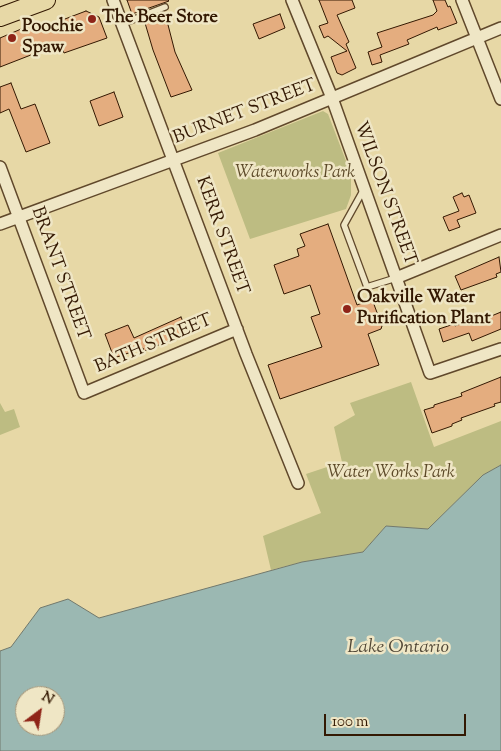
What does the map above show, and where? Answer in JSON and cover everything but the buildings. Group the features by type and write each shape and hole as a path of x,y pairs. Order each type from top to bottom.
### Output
{"main road":[{"path":"0,17 46,0"}],"street":[{"name":"KERR STREET","path":"113,0 237,329 298,483"},
{"name":"WILSON STREET","path":"292,0 332,98 430,373 501,349"},
{"path":"462,0 475,38 501,99"},
{"name":"BURNET STREET","path":"0,224 174,160 332,98 501,28"},
{"name":"BRANT STREET","path":"0,167 84,393"},
{"path":"396,278 501,235"},
{"name":"BATH STREET","path":"84,393 237,329"}],"lane":[{"path":"122,24 165,7"},
{"path":"364,190 344,225 347,234 367,287 396,278"}],"green space":[{"name":"Waterworks Park","path":"323,111 328,114 351,174 351,195 346,209 250,239 218,153"},
{"name":"Water Works Park","path":"411,382 434,447 501,421 501,465 483,475 428,529 386,526 363,552 302,562 271,570 263,536 321,513 306,474 342,462 334,427 355,415 350,403"},
{"path":"0,403 5,412 14,409 20,427 0,435"}],"water":[{"name":"Lake Ontario","path":"501,465 501,751 0,751 0,651 11,647 40,608 68,599 99,618 302,562 363,552 386,526 428,529 483,475"}],"place":[{"name":"The Beer Store","path":"92,19"},
{"name":"Poochie Spaw","path":"12,38"},
{"name":"Oakville Water Purification Plant","path":"347,309"}]}
